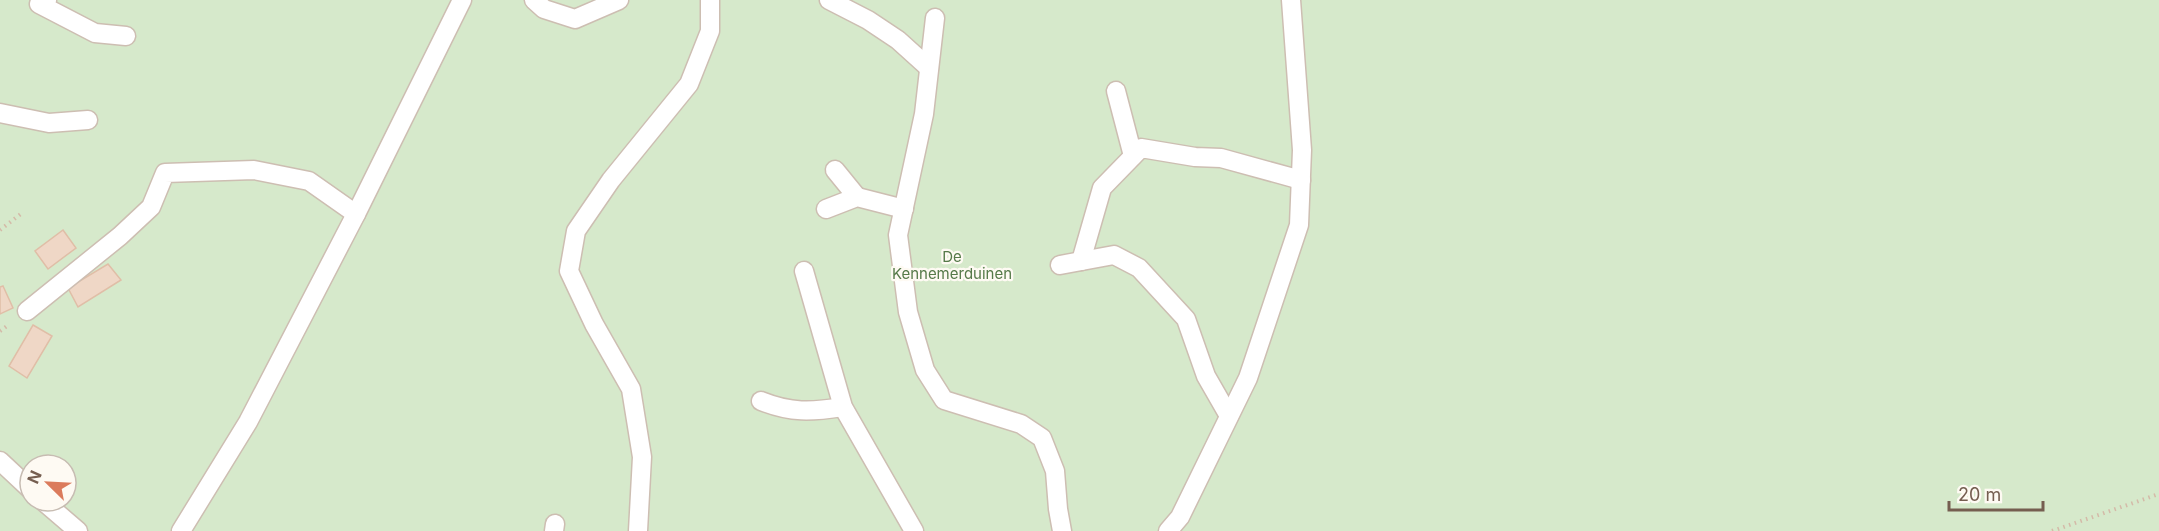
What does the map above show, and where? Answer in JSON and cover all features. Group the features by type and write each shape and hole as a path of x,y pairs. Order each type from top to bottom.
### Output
{"lane":[{"path":"181,531 248,422 356,214 462,0"},
{"path":"534,0 544,9 575,18 619,0"},
{"path":"638,531 642,457 631,389 594,324 569,271 576,231 611,180 689,84 710,31 710,0"},
{"path":"828,0 883,30 929,68"},
{"path":"1168,531 1180,517 1248,378 1299,225 1302,150 1292,0"},
{"path":"40,1 95,33 126,36"},
{"path":"935,18 924,114 898,235 908,312 925,370 945,400 1021,424 1042,438 1055,471 1062,531"},
{"path":"1116,91 1133,156"},
{"path":"0,113 49,123 88,120"},
{"path":"1081,261 1102,188 1141,148 1195,158 1221,158 1301,180"},
{"path":"27,311 120,236 151,207 165,172 254,170 309,181 356,214"},
{"path":"835,170 857,197"},
{"path":"826,209 857,197 904,209"},
{"path":"1060,265 1114,255 1139,268 1186,319 1206,376 1229,416"},
{"path":"804,271 843,407 914,531"},
{"path":"761,401 782,409 813,412 843,407"},
{"path":"0,461 18,478"},
{"path":"57,513 78,531"}],"path":[{"path":"0,230 22,213"},
{"path":"2052,531 2159,494"}],"green space":[{"name":"De Kennemerduinen","path":"0,0 2159,0 2159,531 0,531"}],"building":[{"path":"63,230 76,248 48,269 35,251"},
{"path":"108,264 121,280 78,307 68,288"},
{"path":"3,286 13,308 0,314 0,287"},
{"path":"33,325 52,336 27,378 9,366"}]}
